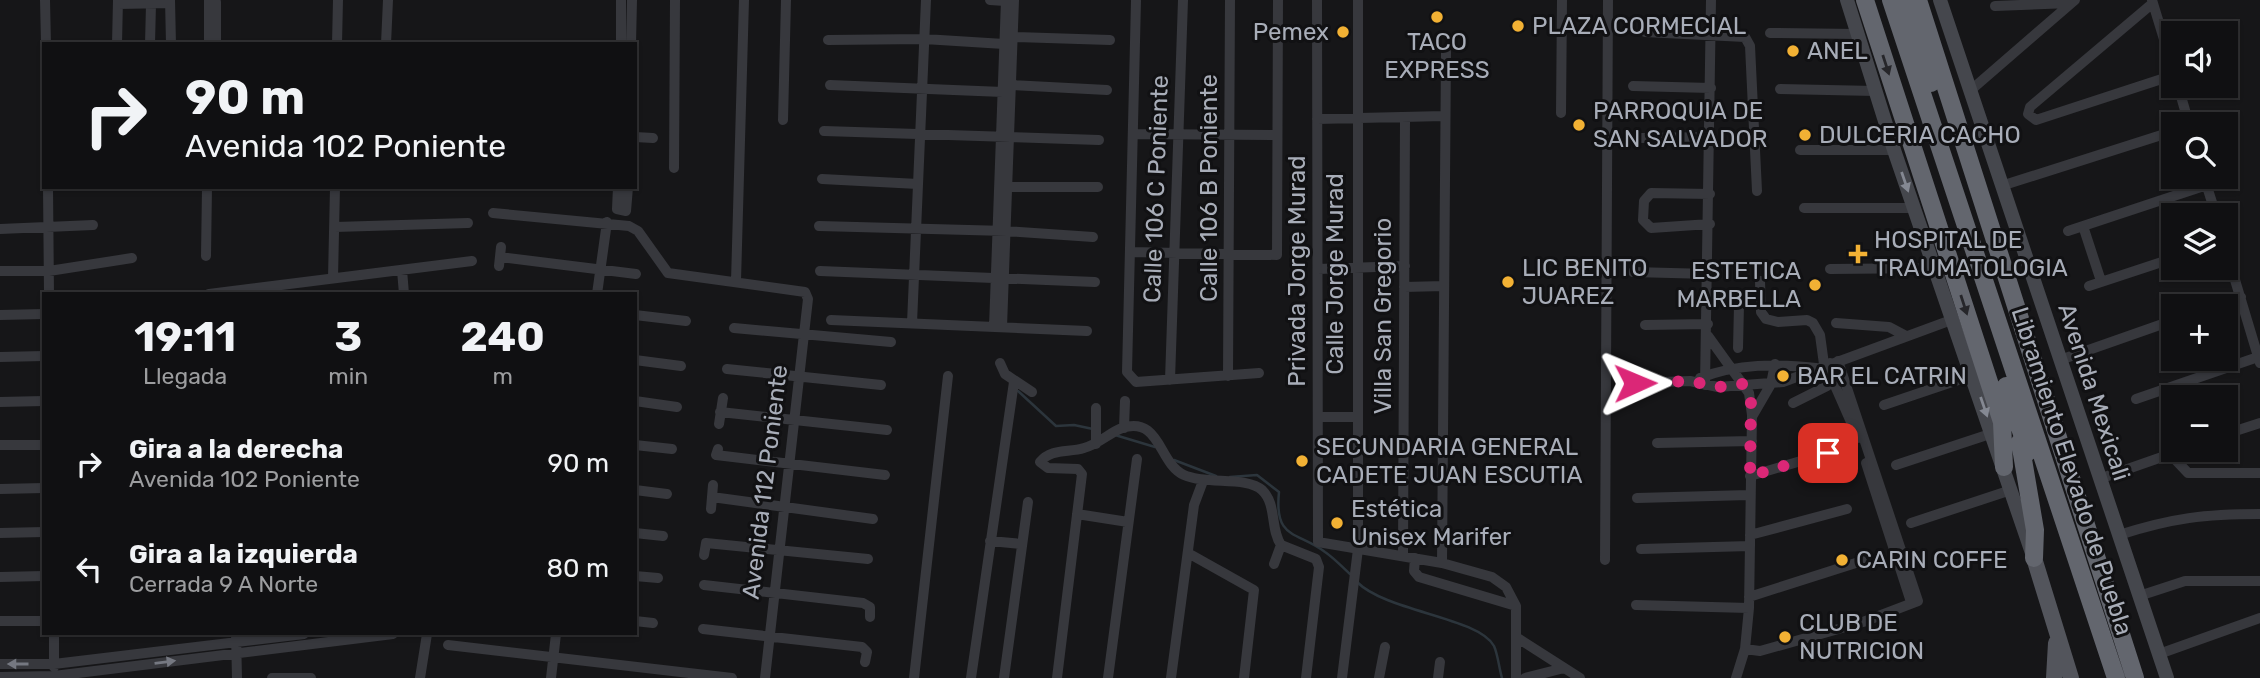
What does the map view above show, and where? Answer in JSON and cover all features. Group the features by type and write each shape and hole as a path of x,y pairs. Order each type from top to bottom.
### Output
{"highway":[{"path":"1865,0 2007,415 2104,678"},
{"path":"1880,0 2007,415 2035,530 2034,558"},
{"name":"Libramiento Elevado de Puebla","path":"1891,0 2116,678"},
{"name":"Libramiento Elevado de Puebla","path":"1904,0 2126,678"},
{"path":"1918,0 2136,678"},
{"path":"1926,0 2026,300 2079,500"},
{"path":"2004,467 2007,415"},
{"path":"2095,548 2103,561 2144,678"}],"main road":[{"path":"2034,558 2071,678"},
{"path":"2054,678 2057,634"}],"street":[{"path":"46,0 46,42"},
{"path":"209,0 209,42"},
{"path":"216,0 216,42"},
{"path":"337,42 338,0"},
{"path":"386,42 388,0"},
{"path":"621,0 626,42"},
{"path":"626,42 632,0"},
{"path":"674,168 675,0"},
{"path":"493,213 607,222 638,230 668,273 736,281 744,0"},
{"path":"783,120 786,0"},
{"path":"912,323 926,0"},
{"path":"990,0 1009,0"},
{"path":"998,327 1008,81 1013,37 1009,0"},
{"path":"1008,81 1004,44 1009,0"},
{"name":"Calle 106 C Poniente","path":"1170,380 1184,0"},
{"name":"Calle 106 B Poniente","path":"1228,376 1230,0"},
{"path":"1131,252 1277,255 1278,0"},
{"name":"Privada Jorge Murad","path":"1317,0 1318,542 1358,549"},
{"name":"Calle Jorge Murad","path":"1342,678 1358,549 1358,0"},
{"path":"1561,113 1562,0"},
{"path":"1605,560 1608,0"},
{"path":"1705,381 1709,294 1711,0"},
{"path":"1847,0 1914,208 2034,558"},
{"name":"Avenida Mexicali","path":"1940,0 2167,678"},
{"path":"1136,1 1126,372 1130,379 1136,382 1259,373"},
{"path":"117,42 118,2 170,2 171,42"},
{"path":"1971,90 2073,2"},
{"path":"1995,6 2073,2"},
{"path":"2161,31 2152,2 2030,107 2029,117 2036,120 2161,77"},
{"path":"150,42 151,4"},
{"path":"1644,32 1745,37 1750,46 1757,191"},
{"path":"1770,33 1857,34"},
{"path":"1013,37 1110,40"},
{"path":"828,40 924,39 1004,44"},
{"path":"1443,564 1446,52"},
{"path":"830,85 922,88 1008,81 1107,90"},
{"path":"1633,86 1711,88"},
{"path":"1780,89 1875,91"},
{"path":"1317,119 1444,116"},
{"name":"Villa San Gregorio","path":"1403,556 1405,119"},
{"path":"824,131 1099,140"},
{"path":"1134,134 1277,135"},
{"path":"2001,186 2161,135"},
{"path":"637,137 653,138"},
{"path":"1641,138 1710,137"},
{"path":"1002,231 1009,187 1006,138"},
{"path":"1800,150 1895,150"},
{"path":"821,179 918,184"},
{"path":"1009,187 1098,187"},
{"path":"48,189 49,292"},
{"path":"206,256 207,189"},
{"path":"333,278 335,189"},
{"path":"618,189 617,209 626,211 628,189"},
{"path":"2068,231 2184,189"},
{"path":"1710,194 1651,193 1644,201 1643,220 1651,228 1710,224"},
{"path":"1804,208 1914,208"},
{"path":"597,292 607,222"},
{"path":"335,226 468,223"},
{"path":"0,229 93,225"},
{"path":"819,226 1002,231 1093,237"},
{"path":"2083,226 2101,281"},
{"path":"500,257 636,274"},
{"path":"0,271 49,271 132,258"},
{"path":"238,292 472,261"},
{"path":"2089,286 2161,262"},
{"path":"1318,269 1405,266"},
{"path":"1830,269 1936,268"},
{"path":"402,270 404,292"},
{"path":"820,271 1095,282"},
{"path":"1633,272 1709,274"},
{"path":"2136,399 2259,360 2236,280"},
{"name":"Avenida 112 Poniente","path":"736,281 805,292 808,299 802,332 765,678"},
{"path":"1745,649 1760,651 1863,622 1918,601 1827,365 1819,335 1813,323 1807,320 1778,322 1766,319 1761,312 1760,281"},
{"path":"1404,287 1444,286"},
{"path":"1709,294 1736,298 1739,305 1738,348"},
{"path":"0,315 42,314"},
{"path":"637,315 686,321"},
{"path":"1635,383 1705,381 1771,384 1796,379 1954,319"},
{"path":"831,320 1087,331"},
{"path":"1836,323 1889,327 1906,336"},
{"path":"1646,325 1708,324"},
{"path":"2060,360 2161,325"},
{"path":"734,328 891,342"},
{"path":"1707,336 1751,397 1749,603 1745,649 1736,678"},
{"path":"0,357 42,356"},
{"path":"637,360 681,366"},
{"path":"1000,363 1014,382 1032,392"},
{"path":"1705,381 1730,368 1775,364 1827,365"},
{"path":"1752,415 1771,384 1775,364"},
{"path":"1793,403 1825,389 1827,365"},
{"path":"727,369 881,385"},
{"path":"1884,405 1973,375"},
{"path":"914,678 948,376"},
{"path":"971,678 1014,382"},
{"path":"719,424 723,398"},
{"path":"0,402 42,401"},
{"path":"637,401 677,407"},
{"path":"1124,428 1125,401"},
{"path":"1096,408 1096,444"},
{"path":"720,412 887,430"},
{"path":"1318,417 1356,417"},
{"path":"2238,430 2260,423"},
{"path":"1057,678 1082,474 1078,469 1048,468 1040,463 1057,451 1083,449 1124,428 1144,429 1159,439 1165,458 1172,468 1203,481 1248,483 1260,488 1267,496 1281,545 1273,564"},
{"path":"1896,465 1993,433"},
{"path":"1657,443 1752,441"},
{"path":"0,445 42,445"},
{"path":"637,445 672,449"},
{"path":"717,452 885,475"},
{"path":"1750,476 1828,453"},
{"path":"2099,479 2161,457"},
{"path":"1108,678 1137,459"},
{"path":"2177,462 2188,473 2260,473"},
{"path":"1171,678 1194,505 1203,481"},
{"path":"711,509 713,485"},
{"path":"0,489 42,488"},
{"path":"637,490 667,494"},
{"path":"1910,523 2011,490"},
{"path":"1637,498 1749,495"},
{"path":"712,497 873,519"},
{"path":"1004,678 1028,502"},
{"path":"1642,549 1750,541 1847,509"},
{"path":"1077,514 1128,522"},
{"path":"2119,535 2166,520 2201,514 2260,514"},
{"path":"0,533 42,532"},
{"path":"637,533 663,536"},
{"path":"990,541 1022,544"},
{"path":"704,555 706,543 780,548 868,559"},
{"path":"1281,545 1315,559 1319,568 1306,678"},
{"path":"1358,549 1443,564 1492,578 1506,587 1516,606 1516,678"},
{"path":"1188,554 1254,590 1244,678"},
{"path":"1415,558 1414,571 1419,577 1516,606"},
{"path":"1636,605 1749,603 1862,561"},
{"path":"0,577 42,576"},
{"path":"637,576 658,578"},
{"path":"2139,596 2185,581 2260,581"},
{"path":"704,585 868,604 870,617"},
{"path":"2159,654 2260,618"},
{"path":"0,621 42,621"},
{"path":"637,621 653,623"},
{"path":"703,629 866,648 865,662"},
{"path":"54,635 54,677"},
{"path":"0,664 54,664 296,635"},
{"path":"0,677 54,677 236,643 375,635"},
{"path":"420,678 427,635"},
{"path":"551,678 556,635"},
{"path":"1516,636 1578,677"},
{"path":"236,643 237,678"},
{"path":"448,645 732,678"},
{"path":"1379,678 1385,647"},
{"path":"1438,678 1440,662"},
{"path":"1525,678 1564,668"},
{"path":"272,678 311,678"}],"waterway":[{"path":"1018,391 1056,426 1074,425 1093,429"},
{"path":"1115,435 1155,447"},
{"path":"1174,460 1216,476"},
{"path":"1230,477 1257,475 1279,492 1278,507 1284,527 1328,554 1350,574"},
{"path":"1357,582 1389,601 1452,621 1485,636 1497,653 1502,678"}],"place":[{"name":"TACO EXPRESS","path":"1437,17"},
{"name":"PLAZA CORMECIAL","path":"1518,26"},
{"name":"Pemex","path":"1343,32"},
{"name":"ANEL","path":"1793,51"},
{"name":"PARROQUIA DE SAN SALVADOR","path":"1579,125"},
{"name":"DULCERIA CACHO","path":"1805,135"},
{"name":"HOSPITAL DE TRAUMATOLOGIA","path":"1858,254"},
{"name":"LIC BENITO JUAREZ","path":"1508,282"},
{"name":"ESTETICA MARBELLA","path":"1815,285"},
{"name":"BAR EL CATRIN","path":"1783,376"},
{"name":"SECUNDARIA GENERAL CADETE JUAN ESCUTIA","path":"1302,461"},
{"name":"Estética Unisex Marifer","path":"1337,523"},
{"name":"CARIN COFFE","path":"1842,560"},
{"name":"CLUB DE NUTRICION","path":"1785,637"}],"route":[{"path":"1635,383 1690,381 1718,387 1742,384 1751,397 1750,476 1828,453"}]}
